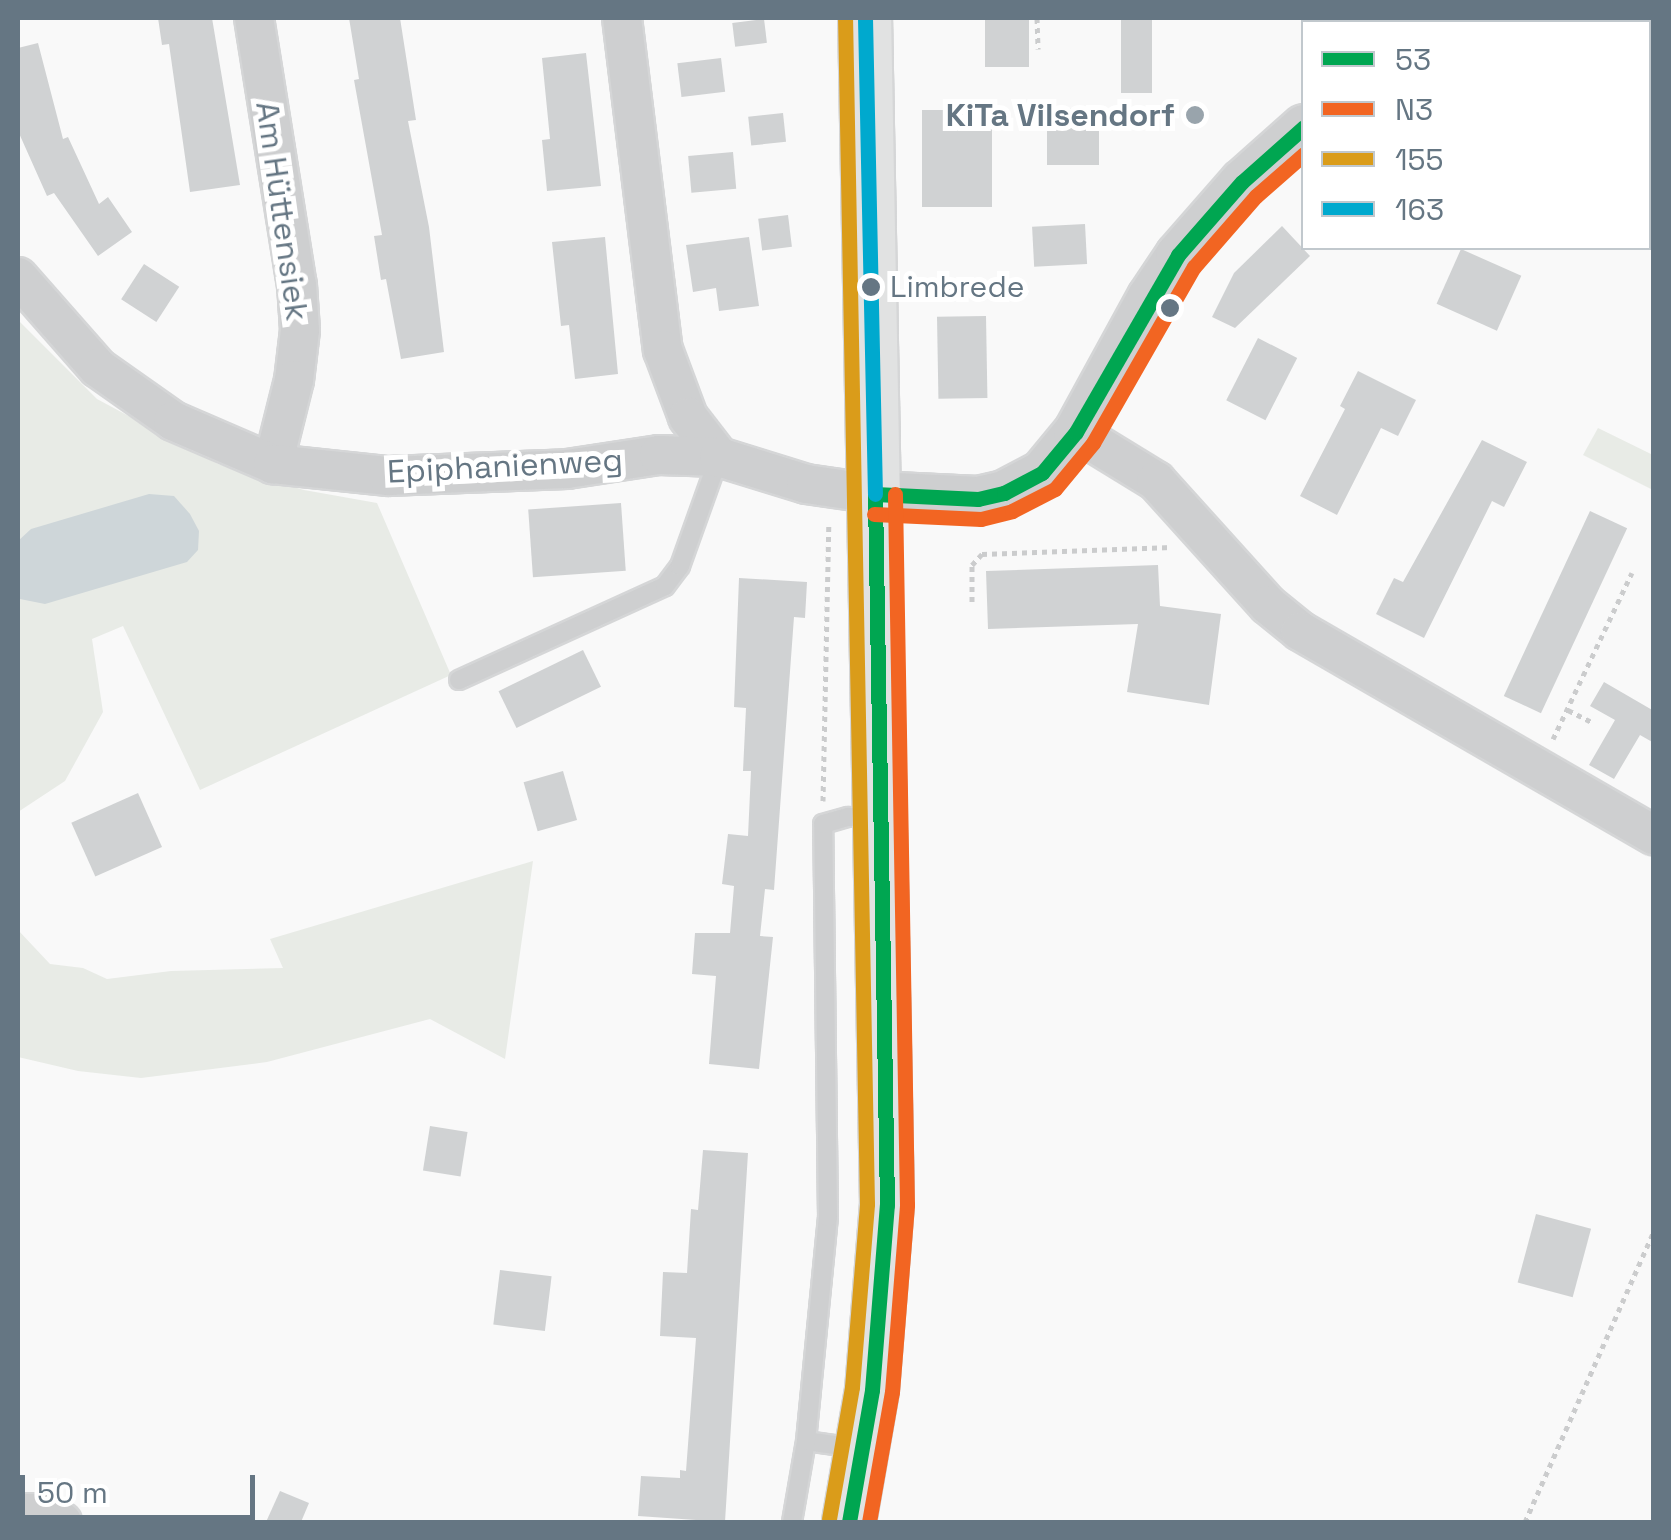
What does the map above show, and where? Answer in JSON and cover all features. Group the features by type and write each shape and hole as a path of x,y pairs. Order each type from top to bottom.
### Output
{"main road":[{"path":"849,1522 863,1449 887,1205 882,818 853,492 865,18"}],"street":[{"name":"Am Hüttensiek","path":"254,18 297,285 300,330 294,380 273,464"},
{"path":"622,18 663,350 688,417 719,456"},
{"path":"853,492 953,500 1004,493 1042,473 1076,432 1170,266 1242,182 1301,130"},
{"name":"Epiphanienweg","path":"18,277 98,368 173,421 273,464 388,476 567,469 659,455 719,456 853,492"},
{"path":"1076,432 1139,467 1268,605 1300,631 1654,835"},
{"path":"18,1514 40,1513 62,1522"}],"lane":[{"path":"459,680 665,586 680,566 719,456"},
{"path":"792,1522 806,1441 828,1217 823,824 848,817 882,818"},
{"path":"806,1441 863,1449"}],"path":[{"path":"1037,18 1038,49"},
{"path":"918,289 1006,286"},
{"path":"823,824 853,492"},
{"path":"972,602 972,565 982,554 1213,545"},
{"path":"1538,768 1632,573"},
{"path":"1568,710 1592,722"},
{"path":"1525,1522 1654,1231"}],"shaded area":[{"path":"18,320 97,399 218,464 304,490 377,503 451,675 200,790 123,626 92,639 103,712 65,781 18,812"},
{"path":"1598,428 1653,455 1653,490 1583,455"},
{"path":"149,494 174,496 190,514 199,531 198,550 187,562 45,604 20,599 18,541 31,529"},
{"path":"533,861 505,1059 430,1019 267,1062 141,1078 78,1071 18,1057 18,930 50,964 83,968 107,979 171,971 283,968 270,939"}],"building":[{"path":"158,18 212,18 240,185 190,192 169,44 162,45"},
{"path":"349,18 400,18 416,120 408,121 429,227 444,352 401,359 374,236 382,235 354,80 359,79"},
{"path":"985,18 1029,18 1029,67 985,67"},
{"path":"1121,18 1152,18 1152,93 1121,93"},
{"path":"764,19 767,43 735,47 732,23"},
{"path":"38,43 63,139 68,137 99,204 108,197 132,232 98,256 54,193 47,196 18,131 18,48"},
{"path":"586,53 601,186 547,191 542,140 550,139 542,58"},
{"path":"721,58 725,92 681,97 677,63"},
{"path":"1047,108 1099,108 1099,165 1047,165"},
{"path":"922,110 992,110 992,207 922,207"},
{"path":"783,113 786,142 751,145 748,117"},
{"path":"733,152 736,189 691,193 688,156"},
{"path":"788,215 792,247 762,250 758,219"},
{"path":"1085,224 1087,264 1034,267 1032,227"},
{"path":"1282,226 1310,256 1235,328 1212,317 1234,273"},
{"path":"605,237 618,374 575,379 569,325 561,326 552,242"},
{"path":"749,237 759,306 719,311 716,288 693,292 686,245"},
{"path":"1461,250 1521,276 1497,331 1437,304"},
{"path":"144,264 179,287 156,322 121,299"},
{"path":"986,316 987,398 938,399 937,317"},
{"path":"1258,338 1297,358 1265,420 1226,400"},
{"path":"1358,371 1416,400 1398,436 1381,428 1337,515 1300,496 1345,409 1340,406"},
{"path":"1482,440 1527,462 1504,507 1492,501 1424,638 1376,614 1394,578 1403,582"},
{"path":"621,503 626,571 533,577 528,509"},
{"path":"1590,511 1627,528 1541,713 1504,696"},
{"path":"1158,565 1160,606 1221,614 1209,705 1127,692 1138,624 988,629 986,571"},
{"path":"739,578 807,582 805,618 794,617 774,890 765,889 760,936 773,937 759,1069 709,1064 716,976 692,974 695,933 730,933 734,886 722,884 728,834 748,836 751,771 743,771 746,708 734,707"},
{"path":"583,650 601,687 516,728 499,691"},
{"path":"1604,682 1654,711 1654,743 1640,735 1614,779 1589,765 1615,720 1590,706"},
{"path":"563,771 577,820 538,831 524,782"},
{"path":"138,793 162,847 95,877 71,823"},
{"path":"430,1126 468,1132 460,1176 423,1170"},
{"path":"703,1150 748,1153 725,1522 638,1516 641,1476 680,1478 680,1470 686,1471 696,1338 660,1336 663,1272 687,1273 691,1209 698,1210"},
{"path":"1536,1214 1591,1229 1573,1297 1518,1283"},
{"path":"500,1270 552,1276 545,1331 493,1325"},
{"path":"280,1491 309,1503 301,1522 266,1522"}],"transit line":[{"name":"155","path":"829,1519 852,1387 867,1204 845,18"},
{"name":"163","path":"865,18 875,494"},
{"name":"53","path":"875,494 978,499 1004,493 1042,473 1076,432 1178,255 1242,182 1301,130"},
{"name":"N3","path":"874,514 981,519 1012,511 1055,489 1093,443 1194,267 1256,196 1301,157"},
{"name":"53","path":"849,1522 872,1390 887,1205 875,494"},
{"name":"N3","path":"869,1522 892,1392 907,1205 895,494"}],"place":[{"name":"KiTa Vilsendorf","path":"1195,115"},
{"name":"Limbrede","path":"871,287"}]}
